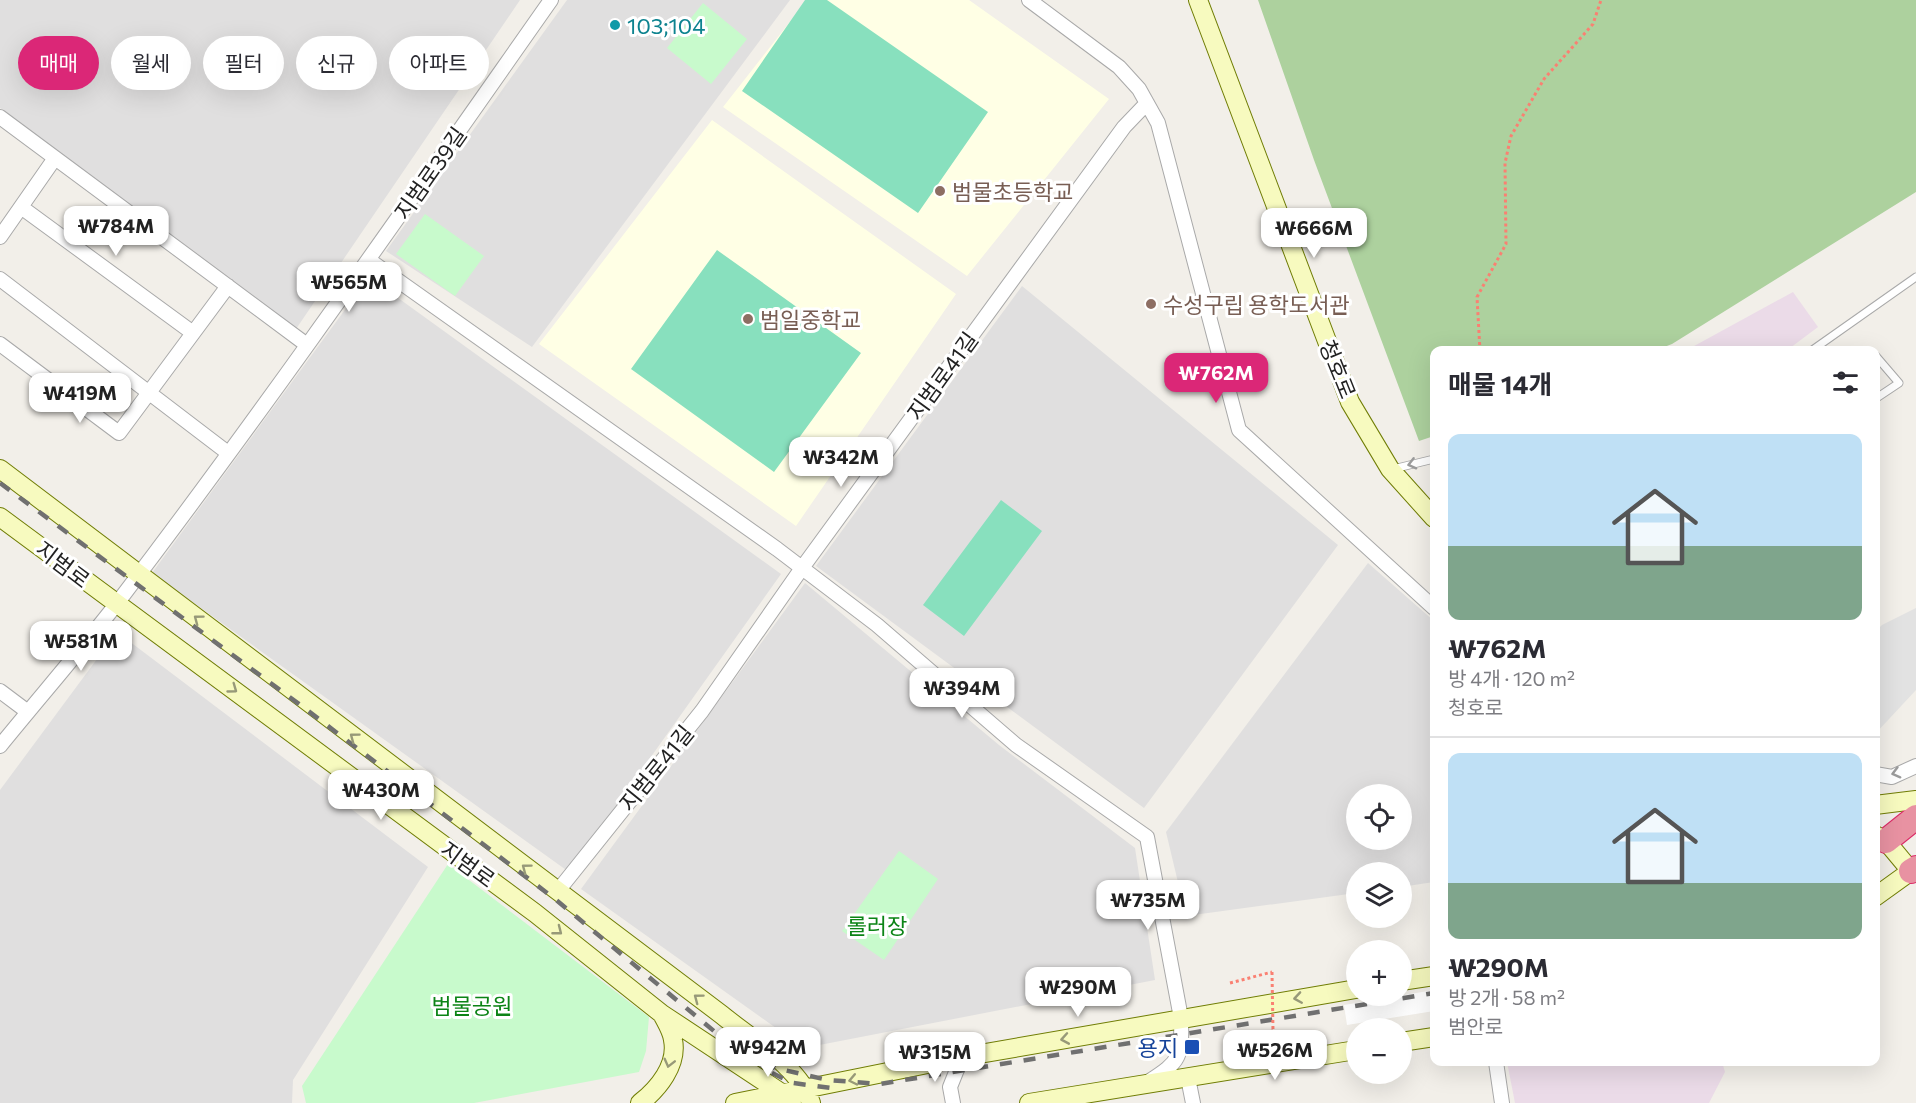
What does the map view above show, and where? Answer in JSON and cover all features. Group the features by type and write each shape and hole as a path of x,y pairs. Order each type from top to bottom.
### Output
{"highway":[{"path":"1880,840 1916,818"}],"main road":[{"name":"청호로","path":"1198,0 1350,402 1390,470 1430,514"},
{"path":"0,469 754,1041 794,1073 809,1096"},
{"name":"지범로","path":"0,517 534,913 662,1014 788,1098"},
{"path":"1880,804 1916,800"},
{"path":"1880,842 1914,869 1880,893"},
{"path":"1412,979 1430,977"},
{"path":"735,1103 809,1096 962,1057 1346,991"},
{"path":"640,1103 657,1090 669,1068 674,1041 662,1014"},
{"path":"1412,1040 1430,1038"},
{"path":"1029,1103 1346,1052"}],"street":[{"name":"지범로39길","path":"0,746 116,603 228,453 369,260 551,0"},
{"path":"1029,0 1119,67 1147,103 1158,123 1239,430 1430,604"},
{"name":"지범로41길","path":"557,892 702,711 802,568 1124,127 1147,103"},
{"path":"0,117 307,345"},
{"path":"0,237 55,158"},
{"path":"21,207 193,333"},
{"path":"369,260 802,568 877,625 1016,744 1147,837 1181,1018 1182,1047 1173,1066 1144,1084"},
{"path":"0,279 228,453"},
{"path":"0,344 119,433 228,286"},
{"path":"0,691 24,716"},
{"path":"1880,775 1892,777 1916,766"},
{"path":"953,1103 950,1087 962,1057"},
{"path":"1497,1066 1502,1103"},
{"path":"1188,1078 1193,1103"}],"lane":[{"path":"1818,346 1916,277"},
{"path":"1880,361 1899,383 1880,396"},
{"path":"1390,470 1430,460"}],"path":[{"path":"1480,346 1478,297 1506,244 1505,164 1511,136 1544,79 1593,24 1601,0"},
{"path":"1230,983 1272,972 1273,1031 1294,1067"},
{"path":"1253,1033 1273,1031"}],"shaded area":[{"path":"0,0 520,0 489,46 489,36 389,36 389,90 459,90 296,329 0,108"},
{"path":"567,0 790,0 532,347 386,251"},
{"name":"범물초등학교","path":"807,0 969,0 1109,99 967,276 723,107"},
{"name":"범일중학교","path":"712,120 956,294 796,526 539,344"},
{"path":"369,277 781,574 569,872 152,573"},
{"path":"1022,286 1338,545 1144,808 816,566"},
{"path":"1793,292 1818,327 1793,346 1694,346"},
{"path":"1368,563 1430,617 1430,883 1412,885 1412,862 1346,862 1346,894 1186,916 1166,832"},
{"path":"805,583 999,745 1135,848 1155,980 804,1048 581,889"},
{"path":"1916,608 1916,690 1880,729 1880,627"},
{"path":"117,632 428,867 293,1080 292,1103 0,1103 0,790"},
{"path":"1508,1066 1723,1066 1725,1072 1709,1103 1515,1103"}],"green space":[{"path":"805,0 827,0 988,112 918,213 742,91"},
{"path":"1258,0 1916,0 1916,192 1667,346 1430,346 1430,437 1419,441 1314,160"},
{"path":"703,3 747,39 711,84 667,48"},
{"path":"425,214 484,256 455,296 396,254"},
{"path":"717,250 861,353 774,472 631,369"},
{"path":"1001,500 1042,531 964,636 923,605"},
{"name":"롤러장","path":"899,851 938,879 884,960 842,931"},
{"name":"범물공원","path":"448,864 649,1017 646,1051 639,1072 474,1103 306,1103 302,1086"}],"pier":[{"path":"1430,991 1430,1012 1390,1018 1346,1018 1344,1005 1412,1006 1412,994"}],"railway":[{"path":"0,483 303,707 555,899 732,1046 775,1068 828,1080 880,1084 1430,994"},
{"path":"772,1073 793,1083 839,1089"}],"place":[{"name":"103;104","path":"615,25"},
{"name":"범물초등학교","path":"940,191"},
{"name":"수성구립 용학도서관","path":"1151,304"},
{"name":"범일중학교","path":"748,319"},
{"name":"용지","path":"1192,1047"}]}
